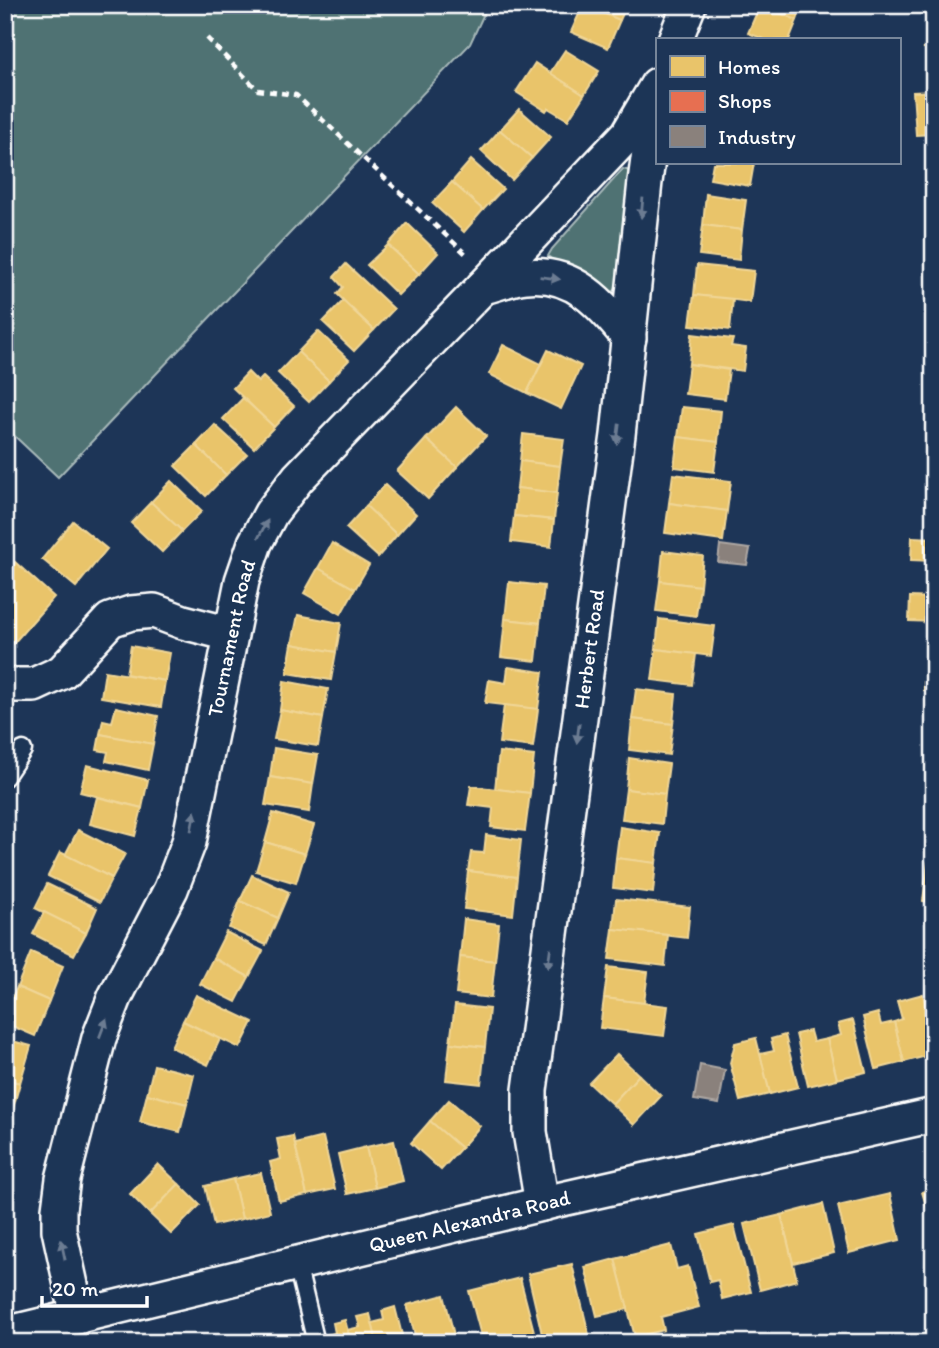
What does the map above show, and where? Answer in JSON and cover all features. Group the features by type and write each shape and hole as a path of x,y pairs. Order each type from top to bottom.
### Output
{"street":[{"path":"676,38 689,5"},
{"name":"Tournament Road","path":"78,1317 59,1230 63,1179 99,1038 115,997 171,889 189,842 230,634 242,582 255,543 271,513 298,478 628,134 656,87"},
{"name":"Herbert Road","path":"542,1204 530,1132 530,1090 618,435 656,100"},
{"path":"487,283 526,276 557,277 581,289 604,306 629,338"},
{"path":"5,685 34,685 62,672 110,620 131,612 154,611 183,622 230,634"},
{"name":"Queen Alexandra Road","path":"5,1334 542,1204 934,1115"}],"lane":[{"path":"5,777 23,750"},
{"path":"297,1264 316,1343"}],"path":[{"path":"207,38 257,90 296,95 487,283"}],"green space":[{"path":"5,5 488,5 470,44 58,477 5,427"},
{"path":"623,169 630,171 617,289 612,292 595,278 553,261 548,256"}],"building: Homes":[{"path":"583,5 620,20 608,48 571,32"},
{"path":"585,5 627,5 620,20"},
{"path":"760,5 797,20 790,38 761,38 748,33"},
{"path":"761,5 803,5 797,20"},
{"path":"934,24 934,51 924,48"},
{"path":"565,50 599,71 584,95 550,73"},
{"path":"535,63 584,95 568,120 548,108 546,111 516,92"},
{"path":"934,91 934,134 916,135 913,92"},
{"path":"519,109 551,137 532,158 500,130"},
{"path":"500,130 532,158 512,180 481,151"},
{"path":"471,160 503,189 483,210 452,182"},
{"path":"713,164 754,164 750,186 710,179"},
{"path":"452,182 483,210 464,232 432,203"},
{"path":"706,194 746,200 742,230 703,225"},
{"path":"407,223 438,253 419,274 388,245"},
{"path":"703,225 742,230 739,260 699,255"},
{"path":"388,245 419,274 398,295 367,265"},
{"path":"346,264 394,309 374,330 337,294 343,287 334,277"},
{"path":"697,265 754,271 750,302 694,295"},
{"path":"694,295 733,299 730,330 690,325"},
{"path":"343,301 374,330 354,351 323,322"},
{"path":"318,331 349,360 329,381 298,352"},
{"path":"692,334 733,339 731,346 746,348 743,371 689,364"},
{"path":"503,345 541,364 527,393 489,374"},
{"path":"548,350 581,366 561,409 527,393"},
{"path":"298,352 329,381 309,402 278,373"},
{"path":"689,364 729,370 725,399 685,394"},
{"path":"248,372 258,382 263,377 294,406 274,427 233,388"},
{"path":"243,398 274,427 254,448 223,419"},
{"path":"456,407 486,436 457,467 426,439"},
{"path":"682,407 721,411 718,442 678,437"},
{"path":"215,425 247,454 226,475 196,445"},
{"path":"523,434 564,439 560,466 520,461"},
{"path":"678,437 718,442 714,472 674,467"},
{"path":"426,439 457,467 428,499 397,471"},
{"path":"196,445 226,475 206,496 175,466"},
{"path":"520,461 560,466 557,493 517,488"},
{"path":"673,474 731,481 727,511 669,503"},
{"path":"171,481 202,511 182,531 151,502"},
{"path":"385,485 416,514 397,535 366,506"},
{"path":"517,488 557,493 554,520 514,516"},
{"path":"151,502 182,531 162,552 131,523"},
{"path":"669,503 727,511 723,541 665,533"},
{"path":"366,506 397,535 378,557 346,528"},
{"path":"514,516 554,520 551,547 511,542"},
{"path":"73,521 107,549 76,587 42,559"},
{"path":"912,537 934,538 934,561 911,560"},
{"path":"332,543 369,565 355,589 318,568"},
{"path":"663,551 703,556 700,586 660,581"},
{"path":"15,562 54,597 5,653 5,573"},
{"path":"318,568 355,589 341,614 304,593"},
{"path":"660,581 700,586 696,616 656,611"},
{"path":"509,582 544,586 540,623 505,619"},
{"path":"910,597 934,598 934,622 909,621"},
{"path":"298,615 341,623 336,652 292,644"},
{"path":"505,619 540,623 536,661 501,657"},
{"path":"659,619 715,626 711,656 656,649"},
{"path":"934,627 934,690 924,690 926,628"},
{"path":"292,644 336,652 331,680 287,673"},
{"path":"131,646 170,653 165,681 126,674"},
{"path":"656,649 696,654 692,685 652,680"},
{"path":"508,667 543,672 538,709 485,703 489,680 506,683"},
{"path":"105,671 165,681 161,707 101,697"},
{"path":"284,681 328,689 323,718 280,710"},
{"path":"636,689 676,694 673,724 632,719"},
{"path":"504,705 538,709 533,747 499,743"},
{"path":"116,707 158,716 153,744 100,734 103,720 112,722"},
{"path":"280,710 323,718 318,746 274,739"},
{"path":"632,719 673,724 669,755 629,750"},
{"path":"100,734 153,744 148,770 106,761 108,752 97,750"},
{"path":"274,748 318,755 313,784 270,777"},
{"path":"499,752 534,756 530,793 495,789"},
{"path":"629,758 669,764 665,794 626,789"},
{"path":"87,765 148,780 142,808 80,792"},
{"path":"270,777 313,784 309,812 265,805"},
{"path":"471,786 530,793 525,831 491,827 493,808 468,805"},
{"path":"626,789 665,794 662,824 622,819"},
{"path":"97,797 142,808 135,836 90,824"},
{"path":"273,813 314,825 305,854 265,842"},
{"path":"620,827 660,833 656,863 616,858"},
{"path":"78,830 125,854 112,878 65,855"},
{"path":"486,835 521,840 517,877 468,871 471,852 484,853"},
{"path":"265,842 305,854 296,883 256,871"},
{"path":"60,852 112,878 100,902 48,876"},
{"path":"616,858 656,863 653,893 613,888"},
{"path":"928,862 934,863 934,903 923,901"},
{"path":"468,871 517,877 513,915 464,909"},
{"path":"252,875 289,892 278,918 240,901"},
{"path":"47,884 97,908 86,933 35,908"},
{"path":"616,899 690,907 687,938 613,929"},
{"path":"240,901 278,918 266,945 229,928"},
{"path":"44,912 86,933 74,955 33,934"},
{"path":"464,919 499,924 495,961 460,957"},
{"path":"613,929 668,935 665,966 609,959"},
{"path":"226,932 263,951 249,977 213,958"},
{"path":"31,952 63,966 49,1001 17,987"},
{"path":"460,957 495,961 491,998 456,994"},
{"path":"213,958 249,977 236,1002 200,984"},
{"path":"608,967 648,972 644,1003 604,998"},
{"path":"17,987 49,1001 35,1036 5,1023 5,1014"},
{"path":"923,994 934,1038 934,1054 904,1062 894,1022 902,1019 897,1001"},
{"path":"196,995 253,1022 240,1048 183,1021"},
{"path":"604,998 668,1006 664,1036 600,1028"},
{"path":"455,1005 489,1009 485,1047 450,1043"},
{"path":"878,1013 881,1025 894,1022 904,1062 876,1069 863,1017"},
{"path":"853,1020 866,1072 837,1079 827,1039 841,1035 838,1024"},
{"path":"183,1021 220,1039 208,1065 171,1047"},
{"path":"810,1031 813,1042 827,1039 837,1079 808,1086 796,1034"},
{"path":"785,1035 798,1087 770,1094 760,1054 774,1051 771,1039"},
{"path":"756,1038 770,1094 740,1101 730,1063 735,1043"},
{"path":"5,1039 31,1046 20,1083 5,1079"},
{"path":"450,1043 485,1047 481,1084 446,1080"},
{"path":"617,1054 639,1075 612,1104 589,1083"},
{"path":"154,1065 194,1075 187,1104 147,1094"},
{"path":"639,1075 661,1096 634,1125 612,1104"},
{"path":"5,1079 20,1083 10,1119 5,1118"},
{"path":"147,1094 187,1104 180,1132 140,1122"},
{"path":"449,1100 480,1126 461,1148 430,1121"},
{"path":"430,1121 461,1148 441,1170 411,1143"},
{"path":"293,1136 307,1195 279,1201 270,1162 281,1159 277,1139"},
{"path":"323,1137 335,1189 307,1195 295,1144"},
{"path":"394,1141 403,1181 375,1188 366,1147"},
{"path":"366,1147 375,1188 347,1194 338,1154"},
{"path":"158,1164 179,1184 150,1214 130,1194"},
{"path":"261,1173 270,1212 242,1219 233,1179"},
{"path":"233,1179 242,1219 214,1225 205,1186"},
{"path":"179,1184 200,1205 171,1234 150,1214"},
{"path":"934,1188 934,1228 933,1228 922,1192"},
{"path":"890,1194 900,1240 849,1253 838,1206"},
{"path":"823,1204 834,1253 793,1263 781,1215"},
{"path":"781,1215 797,1280 760,1290 744,1224"},
{"path":"734,1225 751,1292 722,1299 718,1280 710,1282 698,1234"},
{"path":"671,1245 677,1269 688,1266 699,1307 661,1317 664,1330 635,1337 615,1259"},
{"path":"615,1259 628,1309 597,1316 585,1267"},
{"path":"572,1264 591,1343 544,1343 528,1274"},
{"path":"520,1278 536,1339 523,1343 483,1343 469,1291"},
{"path":"444,1295 456,1343 417,1343 407,1305"},
{"path":"395,1307 404,1343 377,1343 372,1323 384,1320 382,1311"},
{"path":"370,1314 377,1343 351,1343 347,1330 360,1327 357,1317"},
{"path":"345,1320 351,1343 324,1343 322,1336 335,1333 333,1323"}],"building: Shops":[{"path":"299,1335 301,1343 266,1343"}],"building: Industry":[{"path":"720,545 750,549 747,565 718,562"},
{"path":"700,1065 725,1070 719,1104 694,1100"}]}
